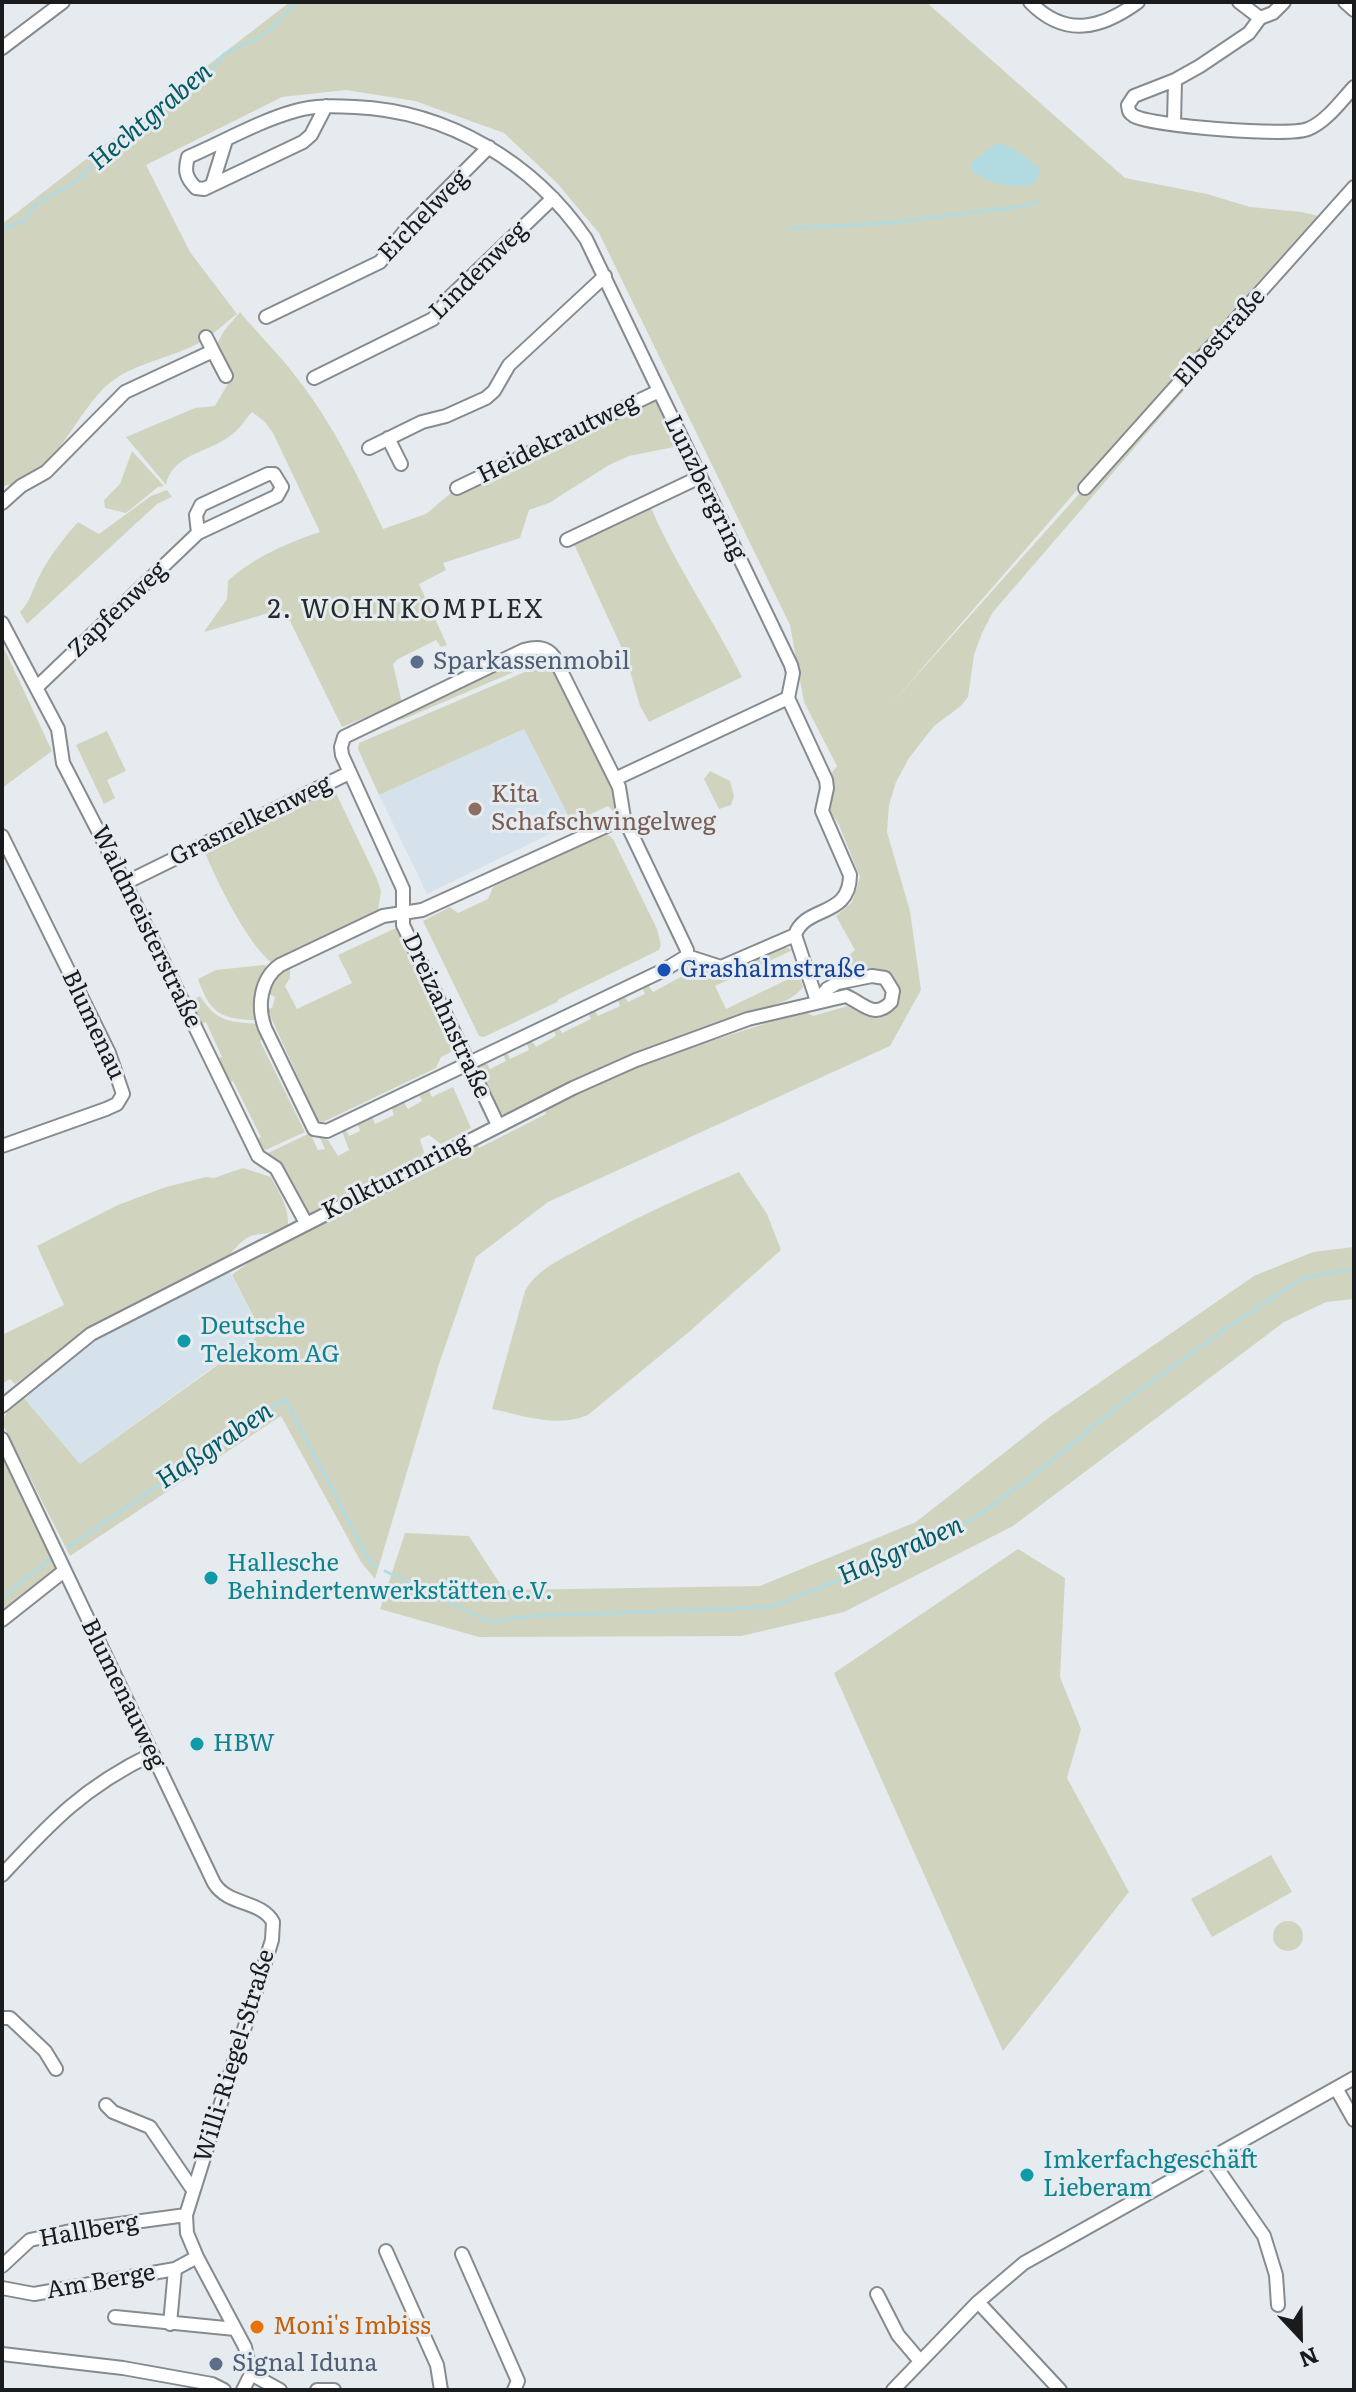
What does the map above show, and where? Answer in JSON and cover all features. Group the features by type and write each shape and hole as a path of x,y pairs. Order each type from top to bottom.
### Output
{"street":[{"path":"2,48 63,2"},
{"path":"1030,2 1055,20 1083,26 1105,23 1138,2"},
{"path":"1239,2 1260,18"},
{"path":"1284,2 1273,13 1260,18 1249,33 1175,80 1134,96 1128,105 1132,115 1174,123 1253,131 1305,131 1325,118 1354,87"},
{"path":"1345,2 1354,10"},
{"path":"1174,123 1175,80"},
{"path":"212,185 303,142 311,135 326,106"},
{"name":"Lunzbergring","path":"212,185 204,189 196,188 189,182 185,167 188,157 294,111 326,106 369,108 407,114 450,128 489,147 553,198 586,239 791,665 793,673 788,698 824,774 827,788 822,811 850,875 850,885 840,902 801,923 795,935"},
{"path":"212,185 226,140"},
{"name":"Eichelweg","path":"266,317 380,262 404,232 489,147"},
{"name":"Elbestraße","path":"1085,488 1354,187"},
{"name":"Lindenweg","path":"314,378 433,319 451,296 553,198"},
{"path":"369,448 486,398 494,391 509,365 605,276"},
{"path":"206,337 226,376"},
{"path":"2,503 21,486 46,472 125,392 213,351"},
{"name":"Heidekrautweg","path":"457,488 659,391"},
{"path":"388,438 401,464"},
{"name":"Zapfenweg","path":"37,687 198,533 277,496 282,487 279,479 274,474 268,474 201,505 196,515 198,533"},
{"path":"567,540 700,477"},
{"name":"Waldmeisterstraße","path":"2,623 58,729 63,763 258,1156 276,1168 306,1223"},
{"name":"Grasnelkenweg","path":"125,883 349,773 341,750 344,737 524,650 544,649 554,657 615,779"},
{"path":"687,956 687,950 624,818 624,806 615,779 788,698"},
{"name":"Dreizahnstraße","path":"349,773 403,889 403,925 498,1125"},
{"path":"624,818 422,910 383,916 272,971 265,984 260,1010 265,1028 314,1129 327,1131 664,970 687,956 721,967 795,935 817,1001"},
{"name":"Blumenau","path":"2,836 109,1053 123,1094 117,1104 106,1109 2,1146"},
{"name":"Kolkturmring","path":"2,1406 91,1334 498,1125 636,1060 748,1019 817,1001 846,996 871,1011 879,1011 891,1002 893,991 885,978 872,976 834,984 817,1001"},
{"name":"Blumenauweg","path":"2,1439 219,1891 261,1910 273,1922"},
{"path":"2,1620 64,1571"},
{"path":"2,1875 75,1801 100,1782 152,1754"},
{"name":"Willi-Riegel-Straße","path":"251,2374 245,2347 187,2233 186,2215 269,1951 273,1922"},
{"path":"2,2018 10,2018 45,2051 56,2069"},
{"path":"893,2390 978,2302 1024,2263 1354,2078"},
{"path":"1336,2088 1354,2120"},
{"name":"Willi-Riegel-Straße","path":"106,2105 113,2112 150,2127 193,2190"},
{"path":"1210,2158 1264,2236 1276,2275 1278,2305"},
{"name":"Hallberg","path":"2,2266 30,2240 75,2230 186,2215"},
{"path":"386,2251 437,2365 441,2390"},
{"path":"462,2254 518,2381 514,2390"},
{"name":"Am Berge","path":"2,2288 34,2294 175,2269 197,2257"},
{"path":"170,2324 175,2269"},
{"path":"877,2294 898,2335 920,2361"},
{"path":"978,2302 1060,2390"},
{"path":"115,2317 235,2329"},
{"path":"2,2354 123,2368 212,2384 224,2390"},
{"path":"243,2390 251,2374 280,2390"},
{"path":"317,2390 334,2390"}],"shaded area":[{"name":"Kita Schafschwingelweg","path":"524,729 572,823 427,894 379,795"},
{"path":"226,1265 261,1332 80,1464 20,1393 92,1335"}],"green space":[{"path":"290,2 926,2 1125,178 1207,194 1250,207 1318,216 892,703 1250,303 1254,309 993,612 974,655 968,697 934,726 909,758 896,782 889,805 887,832 910,911 921,990 890,1046 548,1202 476,1257 439,1364 375,1579 361,1562 281,1416 70,1556 3,1425 5,1416 24,1398 80,1464 262,1333 232,1275 249,1262 475,1142 479,1148 546,1114 544,1108 643,1063 804,1011 813,1016 851,1005 872,1017 887,1012 899,1002 897,987 882,969 854,970 847,957 855,950 836,916 852,902 860,877 839,825 827,807 826,780 837,766 804,702 790,625 599,233 557,183 504,133 415,101 346,90 282,97 146,165 190,252 237,314 197,344 135,368 112,381 91,403 47,462 19,482 2,486 2,224"},
{"path":"240,312 290,369 322,414 383,529 426,514 457,488 659,391 700,477 690,481 674,447 629,456 549,503 529,510 520,538 443,563 446,570 419,584 447,645 441,647 436,640 398,659 393,664 402,703 342,727 290,621 272,612 204,632 227,599 228,581 271,552 320,532 265,422 252,412 230,436 175,467 166,485 126,437 195,408 215,406 229,382 213,351"},
{"path":"132,451 164,486 158,487 126,513 105,508 104,500 120,484"},
{"path":"167,490 172,497 157,504 27,624 20,612 49,559 78,522 99,534 151,496"},
{"path":"650,506 742,677 649,722 640,706 626,657 573,542"},
{"path":"2,644 52,751 2,788"},
{"path":"534,655 544,659 404,719 375,726 520,658"},
{"path":"548,662 618,801 620,811 613,811 608,806 572,823 524,729 379,795 358,749 359,743"},
{"path":"107,731 126,771 107,780 115,798 104,804 76,745"},
{"path":"710,771 730,781 734,796 731,805 719,809 704,779"},
{"path":"330,789 335,791 377,879 381,891 378,911 367,916 368,919 273,964 243,927 203,848"},
{"path":"606,833 613,839 657,929 661,945 659,950 484,1037 479,1036 423,921 450,907 458,913 488,899 493,887"},
{"path":"398,927 455,1050 441,1057 436,1068 323,1122 318,1121 267,1009 272,1008 275,997 267,993 273,975 290,967 290,978 285,986 297,1009 352,983 338,955"},
{"path":"782,946 793,950 715,986 726,1009 799,974 803,987 795,995 738,1015 717,1027 507,1115 496,1109 479,1074 480,1067 486,1062 490,1069 506,1061 503,1054 507,1052 510,1059 529,1050 526,1042 531,1040 536,1047 556,1036 553,1029 558,1026 562,1033 591,1019 588,1012 594,1009 598,1016 620,1006 617,998 624,996 628,1002 645,994 642,987 647,984 653,992 688,973 685,967 727,970"},
{"path":"270,967 259,1020 236,1019 219,1013 207,1000 198,979 216,970"},
{"path":"200,996 219,1016 241,1023 261,1024 266,1037 260,1041 305,1132 261,1152 255,1140 261,1137 233,1081 228,1083 216,1060 222,1057 206,1022 199,1025 188,1003"},
{"path":"453,1087 471,1128 441,1144 429,1135 420,1139 424,1152 419,1162 316,1214 306,1214 264,1155 310,1133 318,1150 325,1149 320,1138 328,1140 338,1156 349,1150 342,1131 345,1129 349,1136 360,1131 357,1122 372,1116 375,1124 394,1115 391,1106 403,1101 408,1109 422,1101 418,1093 428,1089 432,1097"},
{"path":"243,1168 271,1177 285,1206 288,1225 275,1232 247,1238 227,1258 79,1337 15,1384 10,1379 2,1384 2,1335 64,1305 37,1246 118,1205 166,1187 206,1177 214,1178"},
{"path":"739,1172 767,1214 781,1250 690,1331 588,1415 552,1421 492,1409 525,1291 536,1277 559,1260 621,1226"},
{"path":"1354,1247 1354,1299 1326,1302 1284,1322 1013,1526 844,1612 741,1636 479,1637 380,1609 405,1533 469,1536 504,1590 760,1586 916,1522 1051,1416 1254,1276 1313,1252"},
{"path":"2,1459 26,1498 56,1568 2,1615"},
{"path":"1018,1549 1065,1578 1060,1677 1081,1729 1067,1778 1129,1892 1003,2051 834,1673"},
{"path":"1271,1855 1292,1892 1212,1937 1191,1899"},
{"path":"1288,1921 1299,1925 1303,1936 1299,1947 1288,1951 1277,1947 1273,1936 1277,1925"}],"water":[{"path":"997,143 1014,149 1039,168 1040,174 1032,185 1000,184 972,171 972,162"}],"waterway":[{"name":"Hechtgraben","path":"2,229 23,221 36,204 74,183 139,123 202,81 224,54 265,34 297,2"},
{"path":"791,228 888,223 1024,206 1040,201"},
{"name":"Haßgraben","path":"385,1571 490,1622 531,1616 771,1607 894,1558 973,1519 1029,1479 1123,1402 1231,1325 1303,1278 1354,1269"},
{"name":"Haßgraben","path":"68,1547 285,1399 370,1562 376,1566"},
{"name":"Haßgraben","path":"2,1598 50,1559"}],"place":[{"name":"Sparkassenmobil","path":"417,662"},
{"name":"Kita Schafschwingelweg","path":"475,809"},
{"name":"Grashalmstraße","path":"664,970"},
{"name":"Deutsche Telekom AG","path":"184,1341"},
{"name":"Hallesche Behindertenwerkstätten e.V.","path":"211,1578"},
{"name":"HBW","path":"197,1744"},
{"name":"Imkerfachgeschäft Lieberam","path":"1027,2175"},
{"name":"Moni's Imbiss","path":"257,2327"},
{"name":"Signal Iduna","path":"216,2364"}],"district":[{"name":"2. WOHNKOMPLEX","path":"406,610"}]}
